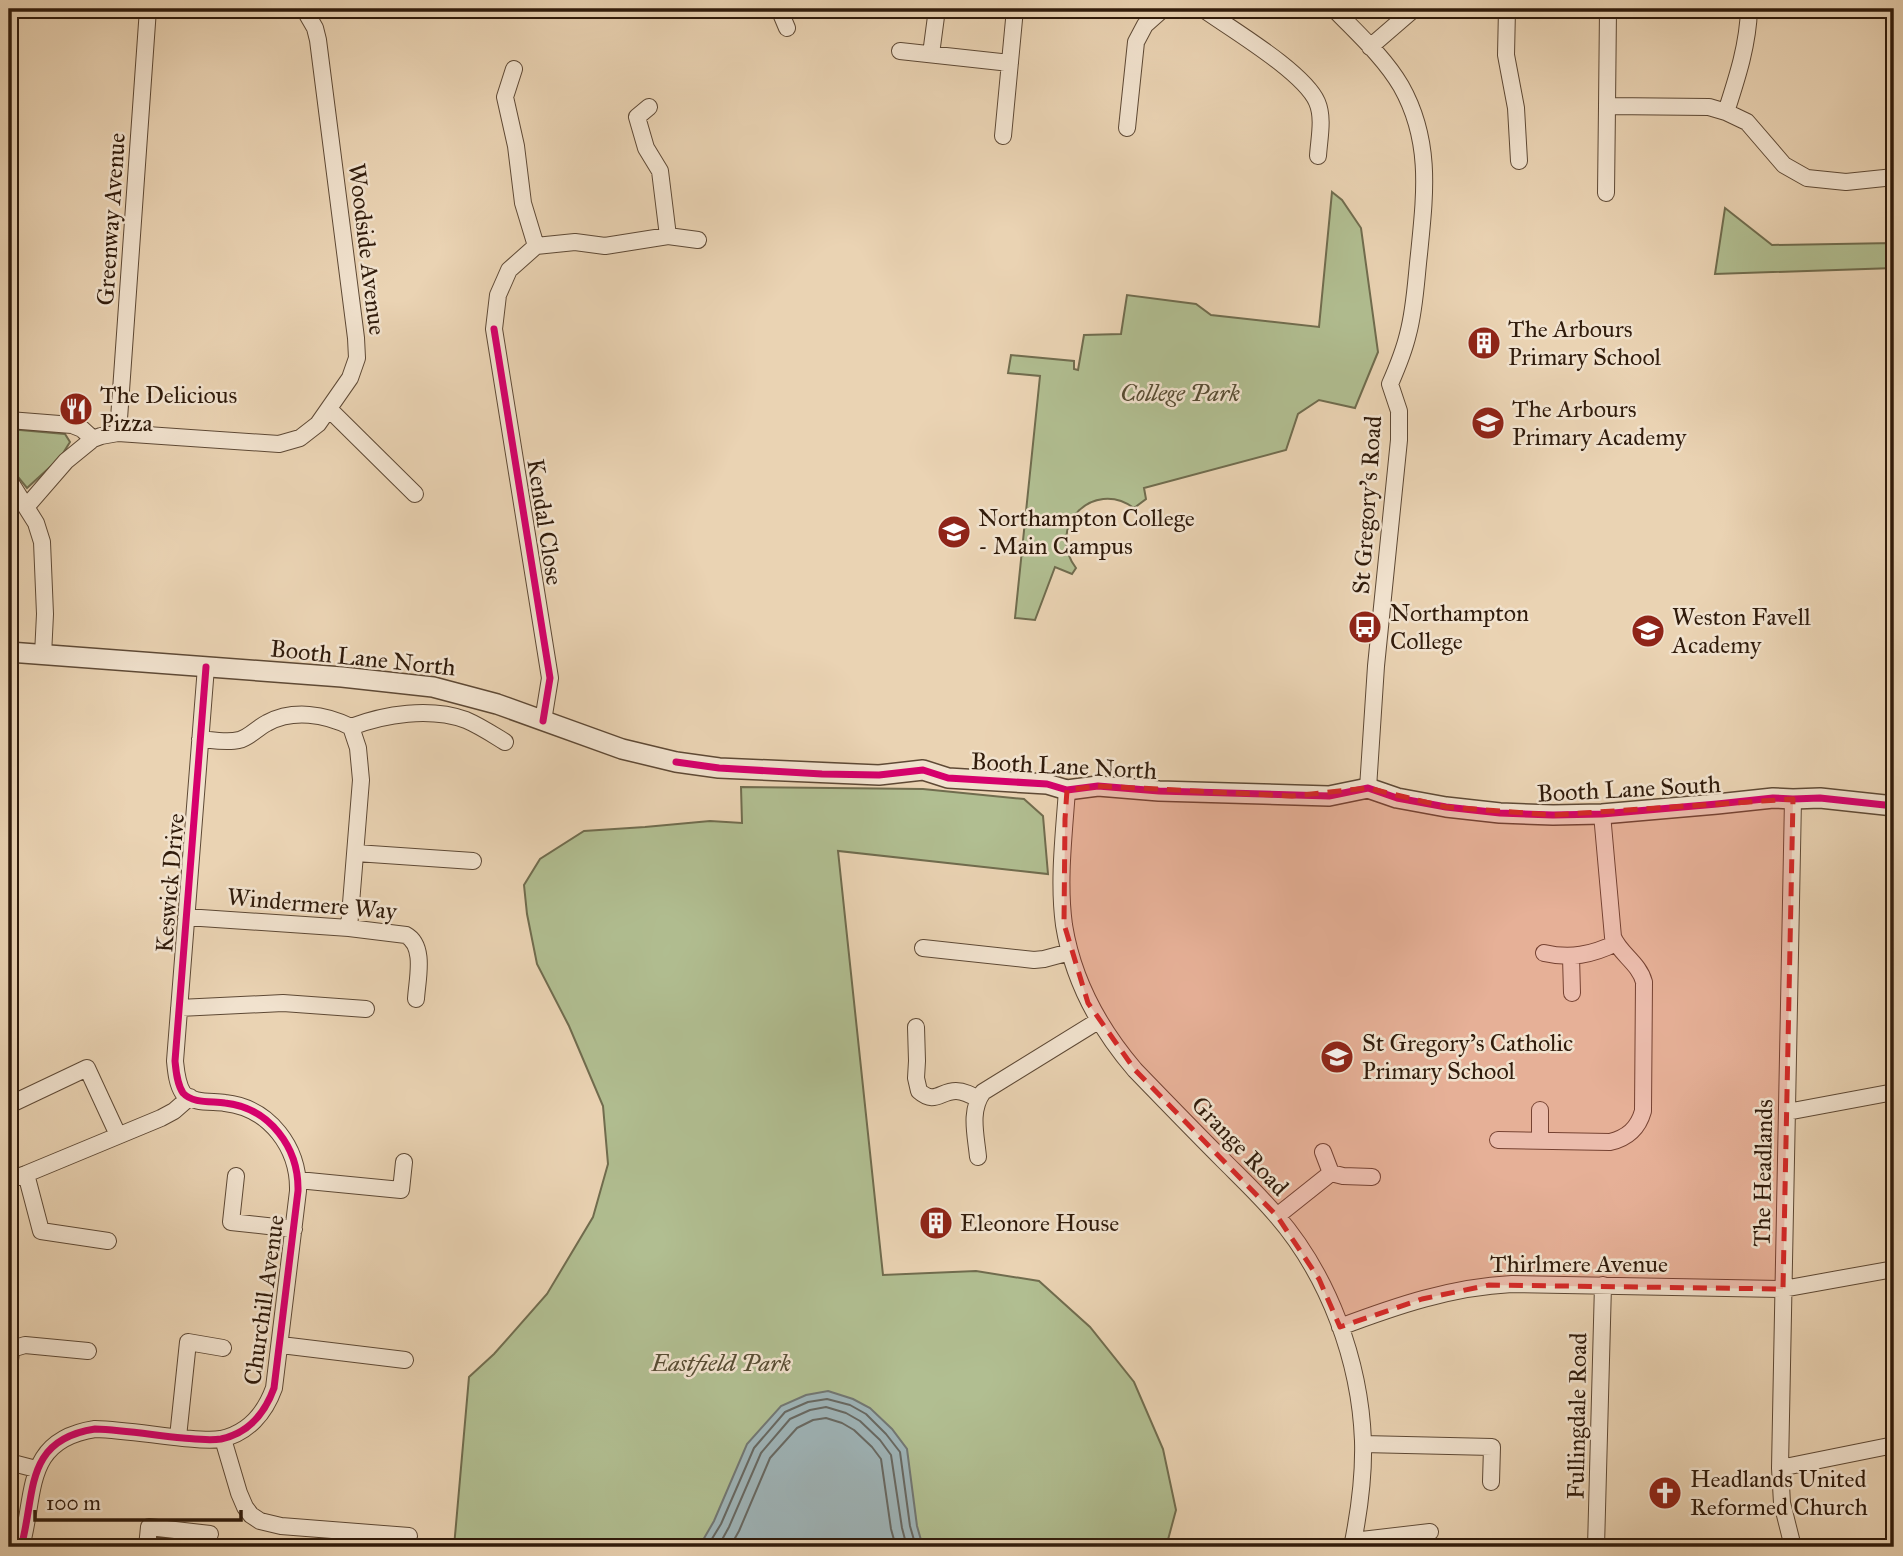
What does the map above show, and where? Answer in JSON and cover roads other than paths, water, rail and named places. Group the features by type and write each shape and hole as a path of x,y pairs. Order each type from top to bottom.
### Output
{"street":[{"name":"Greenway Avenue","path":"118,433 148,9"},
{"name":"Woodside Avenue","path":"27,506 66,461 93,439 118,433 279,444 300,438 310,432 330,409 355,368 357,349 318,40 315,28 304,9"},
{"path":"779,9 787,28"},
{"path":"931,54 937,9"},
{"path":"1003,136 1015,9"},
{"path":"1127,128 1136,42 1145,25 1163,9"},
{"path":"1203,9 1290,72 1314,97 1319,112 1318,156"},
{"name":"St Gregory's Road","path":"1334,9 1370,47 1400,85 1415,119 1424,151 1425,187 1412,316 1401,358 1390,384 1399,411 1399,440 1376,666 1368,788"},
{"path":"1370,47 1414,9"},
{"path":"1507,9 1506,55 1516,108 1519,160"},
{"path":"1606,193 1608,9"},
{"path":"1726,112 1742,63 1749,9"},
{"path":"900,51 1010,63"},
{"path":"514,69 505,97 516,146 523,202 536,246 575,242 605,246 668,236 698,240"},
{"path":"1606,106 1709,107 1747,122 1784,164 1807,178 1846,182 1894,177"},
{"path":"649,107 637,117 646,148 660,171 668,236"},
{"name":"Kendal Close","path":"536,246 509,270 498,295 494,329 550,678 544,722"},
{"path":"330,409 415,494"},
{"path":"9,420 72,425 82,429 93,439"},
{"path":"9,480 27,506 40,534 45,614 43,654"},
{"name":"Booth Lane North","path":"9,652 342,677 433,687 497,704 622,749 698,766 879,775 923,770 948,778 1047,784 1067,789 1098,786 1159,791 1329,796 1368,788"},
{"name":"Keswick Drive","path":"190,1097 183,1092 175,1061 206,667"},
{"path":"200,739 240,740 273,720 295,715 319,716 351,727 391,714 418,713 468,721 505,742"},
{"path":"349,928 361,765 351,727"},
{"name":"Booth Lane South","path":"1368,788 1397,798 1447,807 1553,816 1602,814 1773,797 1894,806"},
{"name":"Grange Road","path":"1067,789 1062,893 1064,924 1081,985 1098,1021 1135,1070 1277,1216 1301,1248 1319,1279 1340,1327 1355,1381 1363,1444 1361,1483 1352,1544"},
{"name":"The Headlands","path":"1793,799 1780,1468 1782,1503 1793,1547"},
{"path":"1498,1140 1609,1142 1621,1140 1636,1128 1641,1119 1644,982 1637,967 1616,943 1612,930 1602,814"},
{"path":"356,853 473,861"},
{"name":"Windermere Way","path":"186,917 349,928 398,933 412,938 417,949 415,999"},
{"path":"1544,953 1571,957 1616,943"},
{"path":"923,948 1034,960 1070,953"},
{"path":"1571,957 1572,993"},
{"path":"179,1008 283,1003 366,1009"},
{"path":"978,1157 974,1113 983,1091 1098,1021"},
{"path":"916,1027 916,1078 919,1091 923,1095 935,1097 960,1091 978,1099"},
{"path":"9,1105 87,1068 118,1135"},
{"path":"1787,1112 1894,1091"},
{"path":"9,1180 174,1111 190,1097"},
{"name":"Churchill Avenue","path":"190,1097 240,1106 267,1121 290,1149 298,1180 274,1388 269,1403 253,1422 223,1439"},
{"path":"1540,1110 1540,1140"},
{"path":"1323,1152 1331,1173"},
{"path":"298,1180 401,1190 404,1162"},
{"path":"1277,1216 1331,1173"},
{"path":"1331,1173 1372,1177"},
{"path":"26,1174 41,1231 108,1241"},
{"name":"Churchill Avenue","path":"236,1176 231,1222 294,1229"},
{"name":"Thirlmere Avenue","path":"1340,1327 1410,1302 1468,1288 1512,1284 1783,1289 1894,1269"},
{"name":"Fullingdale Road","path":"1596,1547 1603,1285"},
{"name":"Churchill Avenue","path":"178,1437 188,1342 223,1348"},
{"name":"Churchill Avenue","path":"281,1345 405,1360"},
{"path":"9,1367 11,1352 20,1346 88,1350"},
{"path":"21,1547 36,1469 49,1450 59,1441 82,1431 109,1429 200,1440 223,1439 245,1507 260,1521 281,1526 409,1536"},
{"path":"1363,1444 1492,1447 1491,1482"},
{"path":"1780,1468 1894,1446"},
{"path":"9,1462 36,1469"},
{"path":"147,1547 149,1527 210,1534"},
{"path":"1352,1544 1430,1532"}],"water":[{"path":"828,1391 870,1408 892,1429 907,1449 917,1526 923,1547 699,1547 714,1521 747,1444 781,1406 806,1395"}],"place":[{"name":"The Arbours Primary School","path":"1484,343"},
{"name":"The Delicious Pizza","path":"76,409"},
{"name":"The Arbours Primary Academy","path":"1488,423"},
{"name":"Northampton College - Main Campus","path":"954,532"},
{"name":"Northampton College","path":"1365,627"},
{"name":"Weston Favell Academy","path":"1648,631"},
{"name":"St Gregory's Catholic Primary School","path":"1337,1057"},
{"name":"Eleonore House","path":"936,1223"},
{"name":"Headlands United Reformed Church","path":"1665,1493"}],"park label":[{"name":"College Park","path":"1180,393"},
{"name":"Eastfield Park","path":"721,1363"}]}
